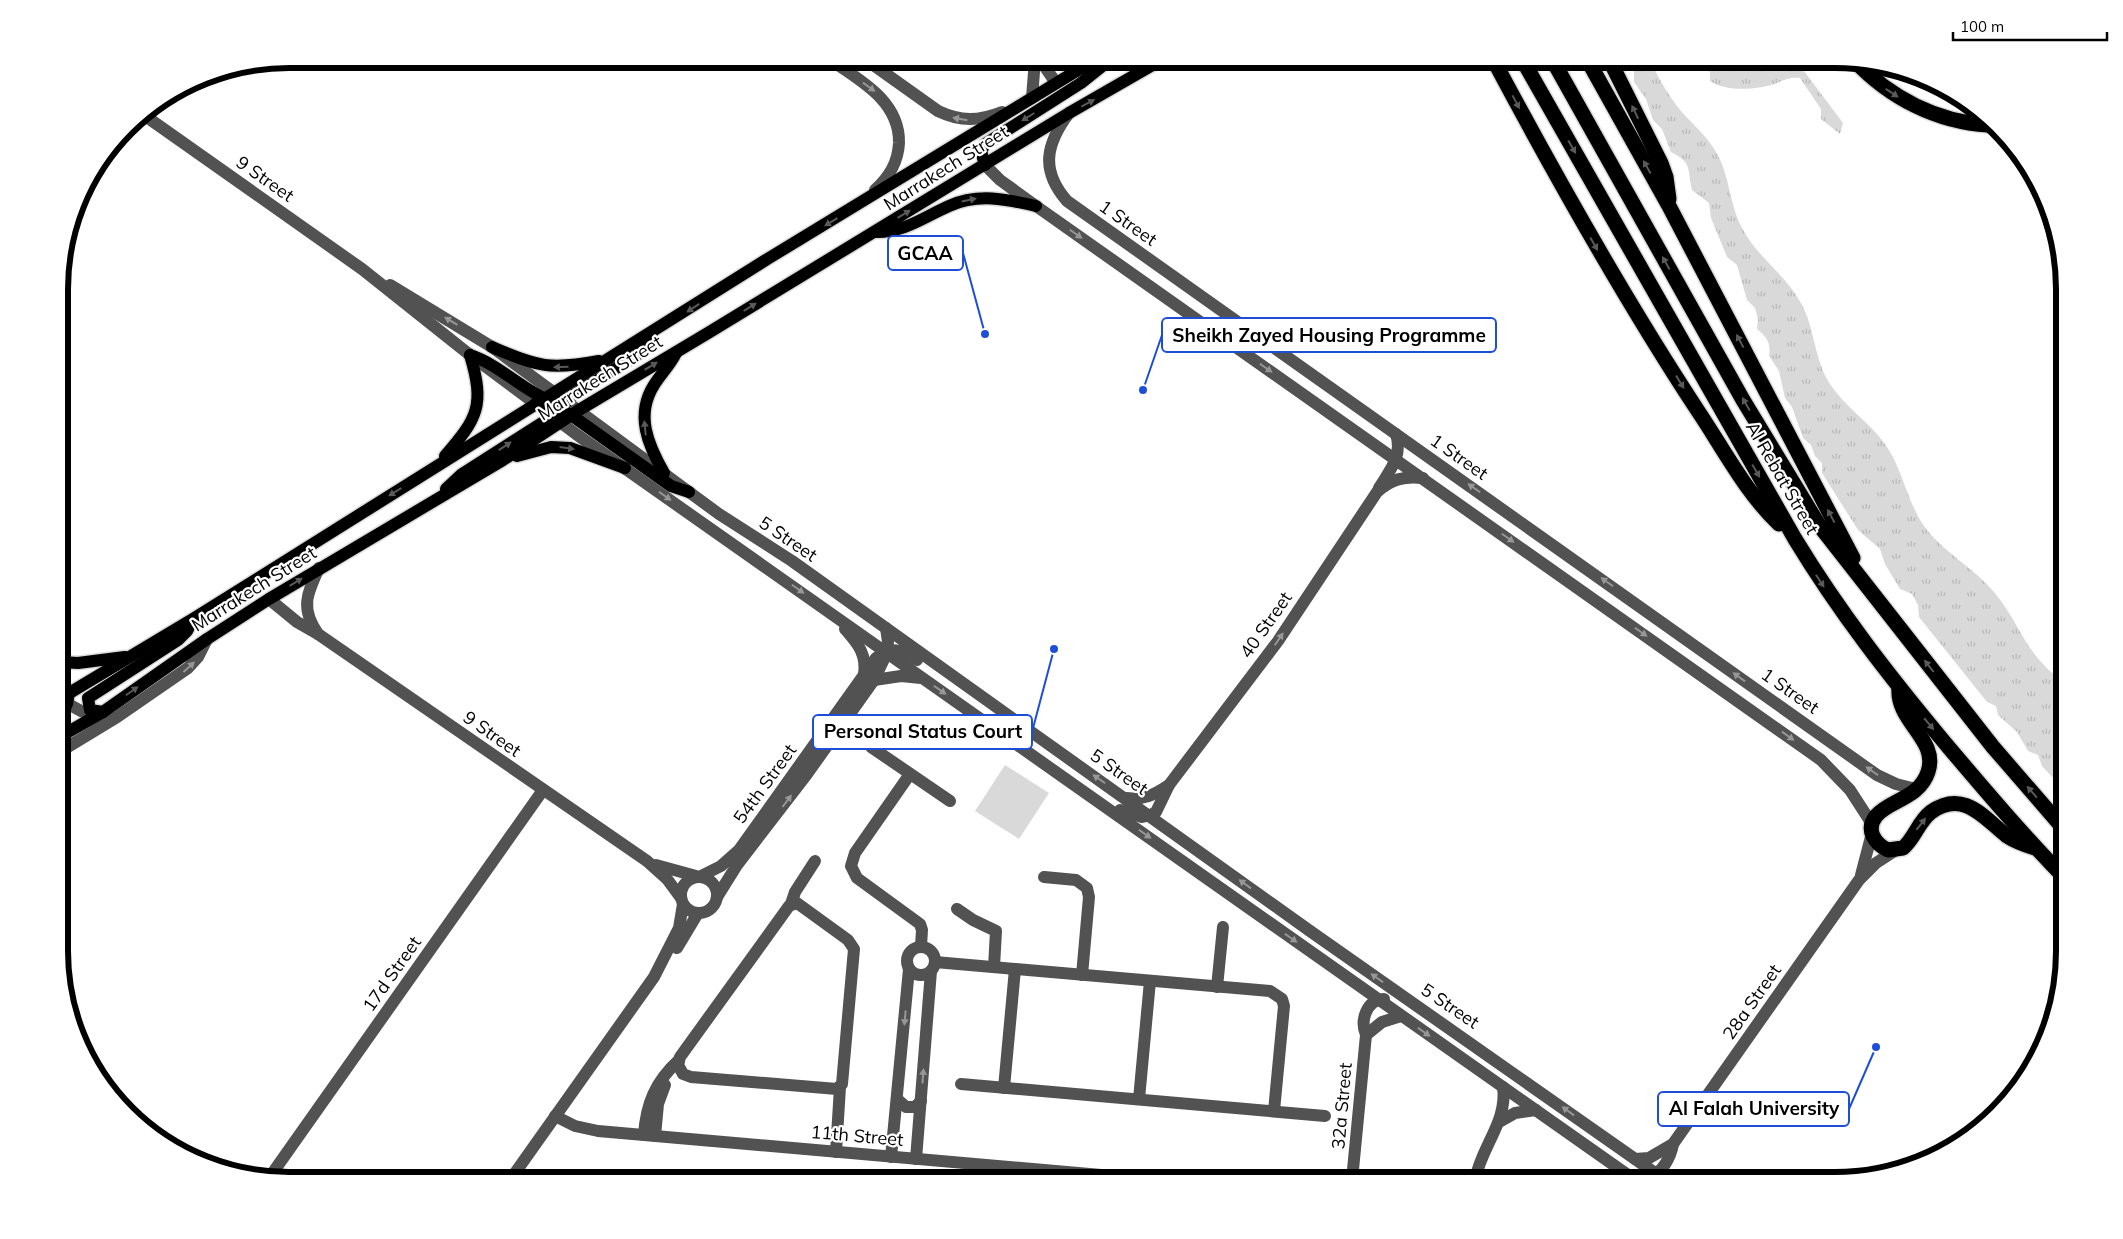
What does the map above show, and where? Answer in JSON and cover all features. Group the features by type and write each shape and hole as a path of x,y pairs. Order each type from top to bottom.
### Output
{"highway":[{"path":"1498,68 1596,247 1684,388 1747,485 1775,521 1795,539"},
{"name":"Al Rebat Street","path":"1527,68 1795,539 1844,616 1899,688 2036,848 2056,869"},
{"name":"Al Rebat Street","path":"1557,68 1772,450 1819,525 1993,747 2056,820"},
{"path":"1592,68 1669,206 1870,590"},
{"path":"1614,68 1661,163 1666,177 1669,206"},
{"path":"1863,69 1881,86 1916,107 1955,120 1982,124"},
{"path":"1899,688 1901,709 1925,742 1929,752 1928,772 1916,789 1876,816 1872,829 1881,847 1896,850 1908,844 1917,828 1931,812 1952,804 1970,806 1979,811 2015,841 2036,848"}],"main road":[{"name":"Marrakech Street","path":"68,732 99,714 207,639 269,599 503,460 609,359 770,258 855,208 1082,68"},
{"path":"985,165 982,151 985,144 1081,84 1100,68"},
{"name":"Marrakech Street","path":"68,697 436,466 678,350 1069,113 1147,68"},
{"path":"874,232 901,230 949,206 976,198 1001,198 1036,206"},
{"path":"440,498 450,484 462,474 544,421 580,390 637,355 656,331"},
{"path":"492,347 525,361 552,367 573,366 609,359"},
{"path":"664,472 648,442 644,416 654,386 678,350"},
{"path":"470,355 488,362 558,407 671,486 689,492"},
{"path":"436,466 468,429 474,417 479,393 470,355"},
{"path":"503,460 542,449 560,447 580,450 625,468"},
{"path":"99,714 90,710 88,698 178,640 187,631 193,619"},
{"path":"68,662 78,663 133,656"}],"street":[{"path":"841,68 881,98 895,118 899,134 894,166 886,180 855,208"},
{"path":"878,68 938,111 948,116 960,119 983,120 1028,101 1034,68"},
{"path":"1046,68 1056,84"},
{"name":"1 Street","path":"1069,113 1052,139 1049,154 1053,180 1067,201 1782,708 1886,780 1916,789"},
{"name":"9 Street","path":"148,118 368,274 470,355"},
{"path":"985,165 1000,180 1036,206 1668,650 1820,760 1850,790 1872,829"},
{"name":"9 Street","path":"368,274 429,307 492,347 558,407"},
{"name":"5 Street","path":"558,407 625,468 1624,1172"},
{"name":"5 Street","path":"558,407 664,472 689,492 886,628 1310,931 1654,1172"},
{"path":"1377,492 1397,460 1399,443 1396,434"},
{"name":"40 Street","path":"1151,816 1162,802 1169,785 1278,641 1377,492 1386,484 1398,479 1423,478"},
{"name":"9 Street","path":"318,634 309,618 306,606 308,594 320,568"},
{"name":"9 Street","path":"269,599 297,622 318,634 647,861 667,879 682,901"},
{"path":"839,618 860,647 869,677 901,676 922,678"},
{"path":"886,628 888,634 886,651 895,649 905,652 999,715 1025,728"},
{"path":"68,747 117,717 188,668 202,652 207,639"},
{"path":"1668,650 1703,666 1771,714 1776,714 1782,708"},
{"name":"54th Street","path":"697,876 721,866 739,850 869,677 883,663 886,651"},
{"name":"54th Street","path":"717,897 737,865 807,774 869,677"},
{"path":"68,701 99,714"},
{"path":"871,747 950,801"},
{"path":"1029,753 1048,759 1121,811 1142,817 1151,816"},
{"path":"910,774 855,853 851,866 857,878 920,924 922,930 921,946"},
{"path":"1125,798 1151,797 1169,785"},
{"name":"17d Street","path":"274,1171 543,790"},
{"name":"28a Street","path":"1859,880 1867,857 1872,829"},
{"name":"28a Street","path":"1663,1172 1673,1144 1859,880 1876,864 1896,850"},
{"name":"9 Street","path":"647,861 672,871 697,876"},
{"path":"649,1136 645,1114 650,1099 665,1075 679,1060 791,904 795,892 815,861"},
{"path":"516,1172 654,977 679,928 682,901 686,883 697,876 710,880 714,884 717,897 709,910 698,913 690,911 682,901"},
{"path":"1044,877 1076,880 1087,888 1089,897 1082,975"},
{"path":"791,904 800,905 848,940 854,949 843,1081 840,1087 836,1152"},
{"path":"957,909 973,920 996,931 994,967"},
{"path":"654,977 666,965 698,913"},
{"path":"1217,987 1223,927"},
{"path":"916,1159 933,967 933,953 921,946"},
{"path":"892,1157 909,969 907,956 913,949 921,946"},
{"path":"909,969 922,975 933,967 994,967 1270,991 1282,999 1284,1013 1274,1111"},
{"path":"1004,1088 1015,969"},
{"path":"1139,1099 1150,981"},
{"path":"1378,1000 1397,1001 1464,1046 1482,1050"},
{"name":"32a Street","path":"1353,1172 1366,1035 1364,1018 1366,1011 1378,1000"},
{"path":"1366,1035 1382,1022 1401,1016"},
{"path":"679,1060 680,1070 683,1074"},
{"path":"649,1136 665,1085 671,1078 683,1074 700,1078 840,1087"},
{"path":"961,1084 1326,1116"},
{"path":"1477,1172 1482,1156 1499,1122 1504,1107 1503,1087"},
{"path":"897,1099 906,1108 915,1107 921,1101"},
{"path":"1499,1122 1515,1113 1536,1110"},
{"name":"11th Street","path":"552,1120 578,1132 649,1136 1066,1172"},
{"path":"1554,1123 1563,1122 1572,1126 1641,1172"},
{"name":"28a Street","path":"1634,1159 1649,1158 1673,1144"}],"green space":[{"path":"1634,68 1654,68 1672,99 1712,146 1721,161 1734,209 1742,228 1755,248 1787,283 1801,303 1809,321 1819,360 1833,389 1873,429 1887,447 1898,468 1915,511 1927,530 1994,592 2040,661 2056,675 2056,781 2042,766 2038,755 2028,751 2017,732 1998,715 1996,706 1987,702 1919,617 1918,605 1912,594 1900,589 1885,564 1880,549 1858,530 1822,473 1822,463 1815,456 1811,445 1803,438 1792,407 1785,398 1779,371 1769,356 1767,341 1757,329 1758,319 1755,308 1747,300 1737,265 1727,257 1711,218 1709,203 1692,190 1686,163 1671,152 1662,129 1653,120 1646,99 1634,82"},
{"path":"1705,68 1728,68 1734,70 1736,68 1802,68 1843,123 1840,134 1821,119 1821,109 1800,78 1791,78 1760,87 1730,88 1710,81 1710,72"},
{"path":"1005,765 1049,793 1019,839 975,811"}],"place":[{"name":"GCAA","path":"985,334"},
{"name":"Sheikh Zayed Housing Programme","path":"1143,390"},
{"name":"Personal Status Court","path":"1054,649"},
{"name":"Al Falah University","path":"1876,1047"}]}
